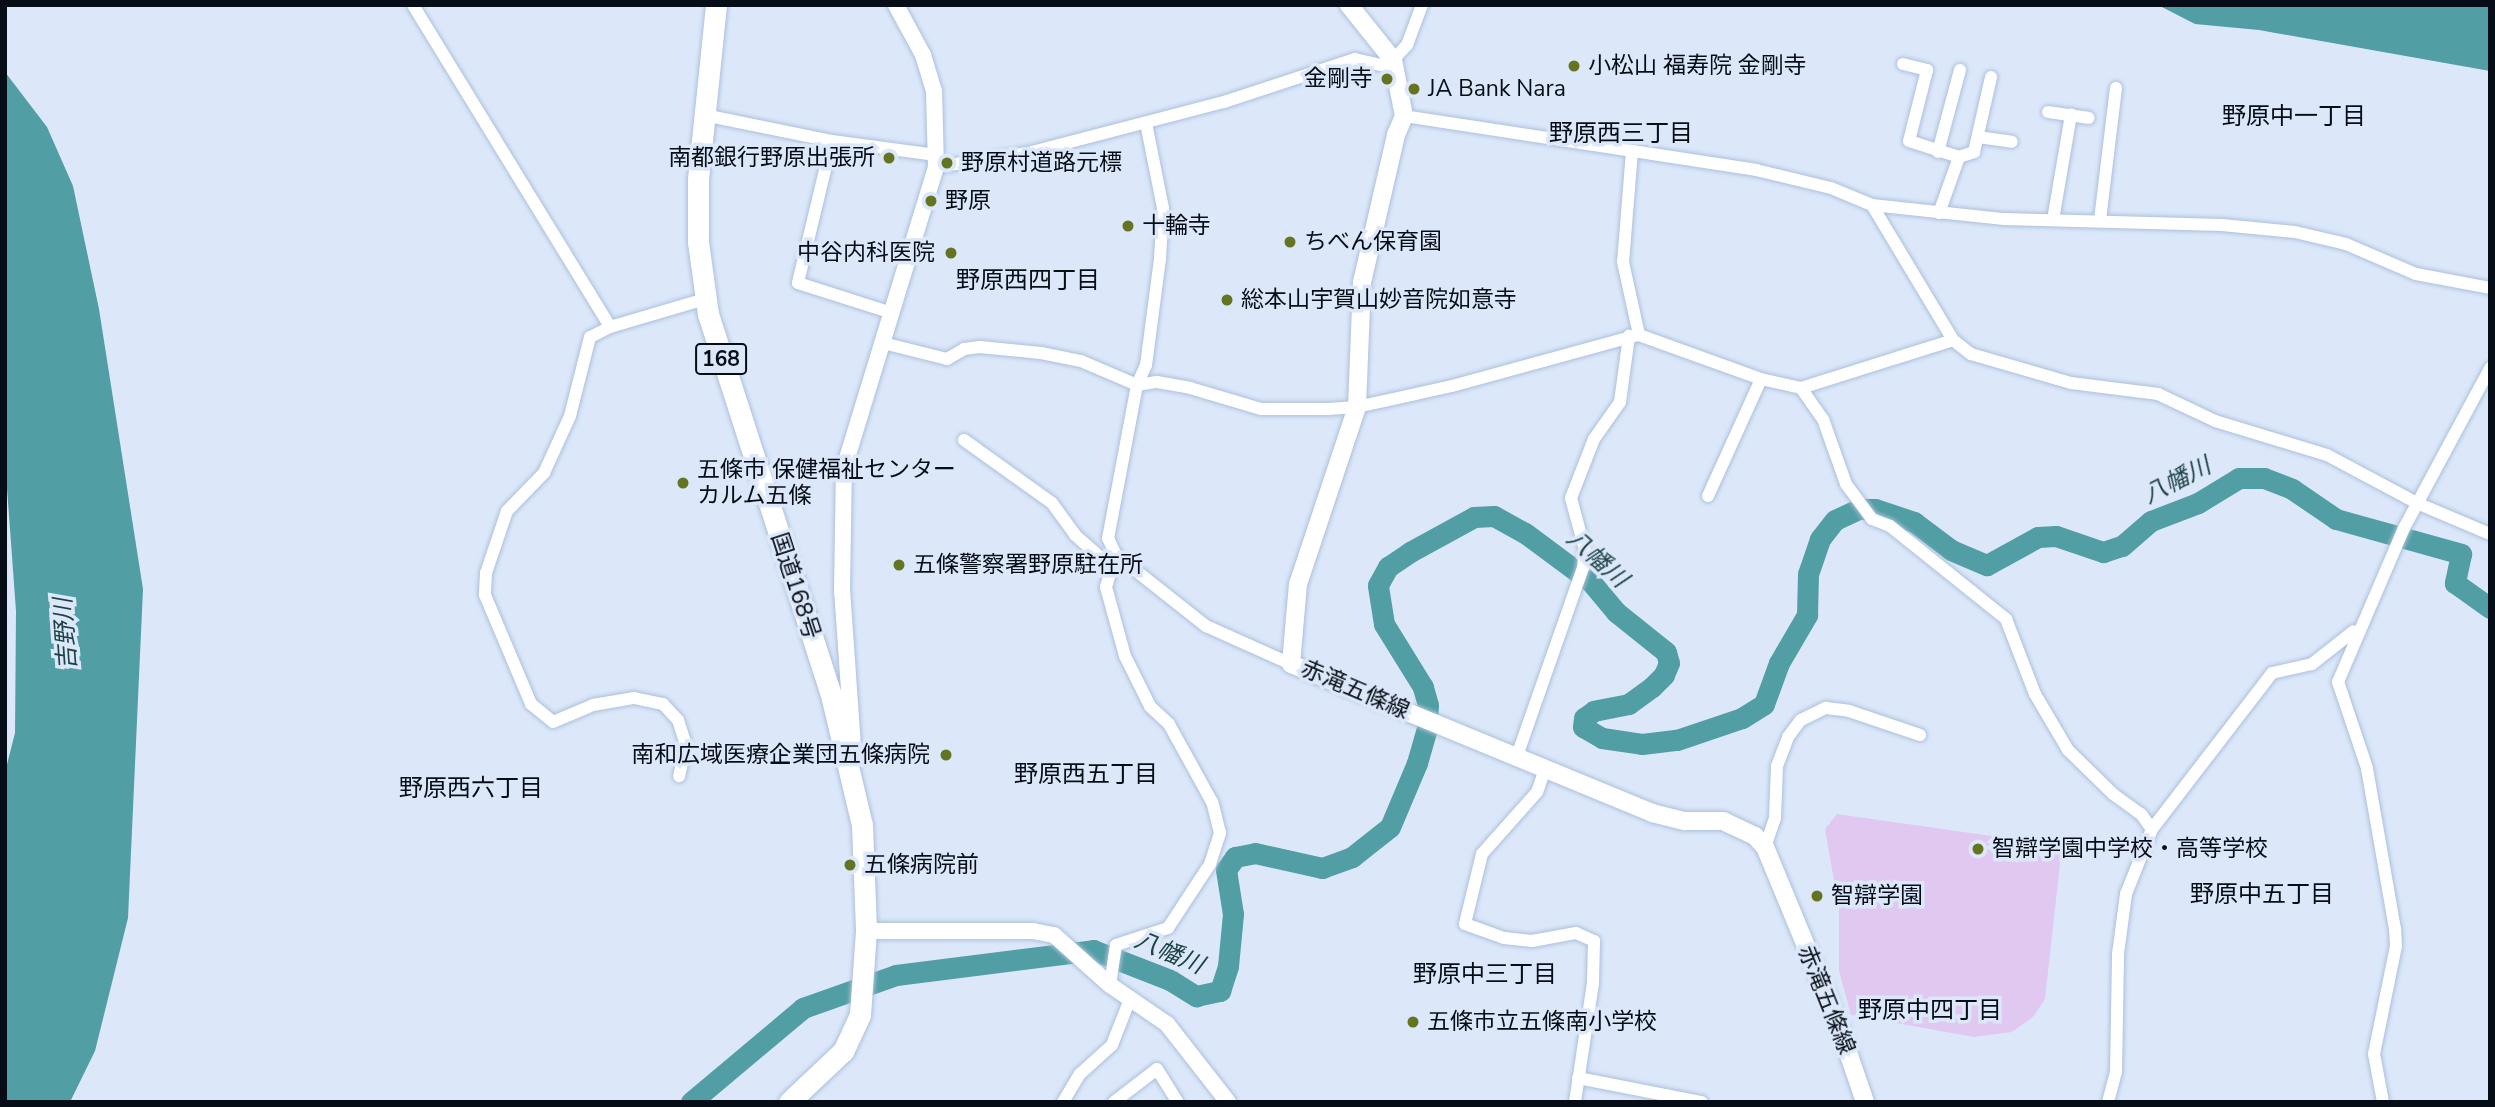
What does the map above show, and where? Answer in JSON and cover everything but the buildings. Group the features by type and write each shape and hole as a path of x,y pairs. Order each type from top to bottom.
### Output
{"highway":[{"name":"国道168号","path":"716,5 704,115 698,242 705,299 855,781 862,825 866,931 860,1015 843,1051 789,1102"}],"main road":[{"path":"1349,5 1393,60 1405,116"},
{"name":"赤滝五條線","path":"1405,116 1396,135 1362,282 1357,407 1298,584 1291,664 1668,818 1723,821 1742,826 1765,847 1865,1102"}],"street":[{"path":"412,5 610,327"},
{"path":"855,781 842,592 844,468 936,161 934,91 923,55 896,5"},
{"path":"704,115 936,161 1028,153 1146,123 1355,59 1381,65 1393,60 1407,45 1422,5"},
{"path":"1903,64 1927,70 1909,141 1959,157 1974,152 1991,77"},
{"path":"1938,152 1960,69"},
{"path":"2100,220 2116,88"},
{"path":"2048,112 2089,118"},
{"path":"2053,220 2071,115"},
{"path":"1405,116 1756,170 1831,187 1872,205 1939,213 2295,232 2346,244 2416,274 2490,288"},
{"path":"1105,975 1121,941 1156,936 1168,929 1210,864 1220,833 1212,802 1169,724 1150,706 1125,656 1106,587 1112,560 1108,538 1138,385 1146,365 1163,208 1146,123"},
{"path":"1978,137 2012,142"},
{"path":"832,141 798,283 892,313"},
{"path":"1517,756 1583,568 1585,550 1571,498 1594,439 1620,402 1634,336 1623,262 1632,151"},
{"path":"1939,213 1959,157"},
{"path":"1872,205 1953,340 1970,354 2071,383 2158,394 2215,421 2295,442 2417,503 2490,534"},
{"path":"679,776 685,744 678,720 663,704 634,698 593,705 553,722 531,704 485,594 486,573 507,511 544,473 570,416 590,337 610,327 705,299"},
{"path":"883,343 947,359 964,349 980,347 1041,353 1081,361 1138,385 1157,382 1189,388 1261,409 1357,407 1452,386 1634,336 1761,379 1801,388 1953,340"},
{"path":"2383,1102 2374,1054 2396,946 2395,929 2367,768 2338,682 2357,628 2393,557 2404,528 2490,368"},
{"path":"1708,496 1761,379"},
{"path":"1801,388 1823,419 1846,484 1868,513 2006,619 2035,694 2068,750 2113,794 2141,814 2151,829"},
{"path":"964,440 1052,503 1075,535 1206,626 1291,664"},
{"path":"2108,1102 2116,1072 2118,954 2126,894 2151,829 2272,673 2312,664 2357,628"},
{"path":"1765,847 1775,818 1777,766 1788,737 1801,720 1826,708 1849,711 1920,736"},
{"path":"1545,769 1537,792 1482,853 1465,924 1504,938 1531,941 1576,933 1594,941 1595,964 1575,1102"},
{"path":"866,931 1033,931 1059,940 1185,1042 1227,1102"},
{"path":"1063,1102 1080,1074 1112,1045 1130,999"},
{"path":"1114,1102 1157,1069 1178,1102"},
{"path":"1578,1078 1702,1102"}],"shaded area":[{"path":"1837,814 2062,846 2045,999 2033,1017 2012,1032 1974,1037 1851,1015 1839,971 1839,910 1825,829"}],"water":[{"path":"2158,5 2490,5 2490,71 2259,30 2195,24"},
{"name":"吉野川","path":"5,72 47,127 73,186 99,309 143,589 128,918 95,1051 70,1102 5,1102 5,772 15,733 16,611 5,461"}],"waterway":[{"name":"八幡川","path":"691,1102 803,1008 896,975 1093,950 1170,980 1196,996 1220,991 1228,966 1233,914 1226,870 1235,857 1255,853 1322,868 1352,857 1390,827 1417,763 1427,729 1428,705 1423,687 1384,624 1378,585 1388,567 1474,517 1494,516 1525,533 1591,582 1616,612 1666,652 1669,663 1664,675 1652,687 1629,704 1594,711 1584,718 1583,727 1602,738 1642,744 1677,740 1742,718 1764,704 1779,663 1807,615 1808,574 1820,539 1835,520 1859,509 1875,509 1914,522 1951,550 1987,565 2038,537 2056,536 2103,552 2122,546 2151,521 2198,503 2239,478 2264,478 2292,489 2336,519 2461,554 2455,583 2490,608"}],"place":[{"name":"小松山 福寿院 金剛寺","path":"1574,66"},
{"name":"金剛寺","path":"1387,79"},
{"name":"JA Bank Nara","path":"1414,89"},
{"name":"南都銀行野原出張所","path":"889,158"},
{"name":"野原村道路元標","path":"947,163"},
{"name":"野原","path":"931,201"},
{"name":"十輪寺","path":"1128,226"},
{"name":"ちべん保育園","path":"1290,242"},
{"name":"中谷内科医院","path":"951,253"},
{"name":"総本山宇賀山妙音院如意寺","path":"1227,300"},
{"name":"五條市 保健福祉センター カルム五條","path":"683,483"},
{"name":"五條警察署野原駐在所","path":"899,565"},
{"name":"南和広域医療企業団五條病院","path":"946,755"},
{"name":"智辯学園中学校・高等学校","path":"1978,849"},
{"name":"五條病院前","path":"850,865"},
{"name":"智辯学園","path":"1817,896"},
{"name":"五條市立五條南小学校","path":"1413,1022"}],"district":[{"name":"野原中一丁目","path":"2294,117"},
{"name":"野原西三丁目","path":"1621,134"},
{"name":"野原西四丁目","path":"1028,281"},
{"name":"野原西五丁目","path":"1086,775"},
{"name":"野原西六丁目","path":"471,789"},
{"name":"野原中五丁目","path":"2262,895"},
{"name":"野原中三丁目","path":"1485,975"},
{"name":"野原中四丁目","path":"1930,1011"}]}
